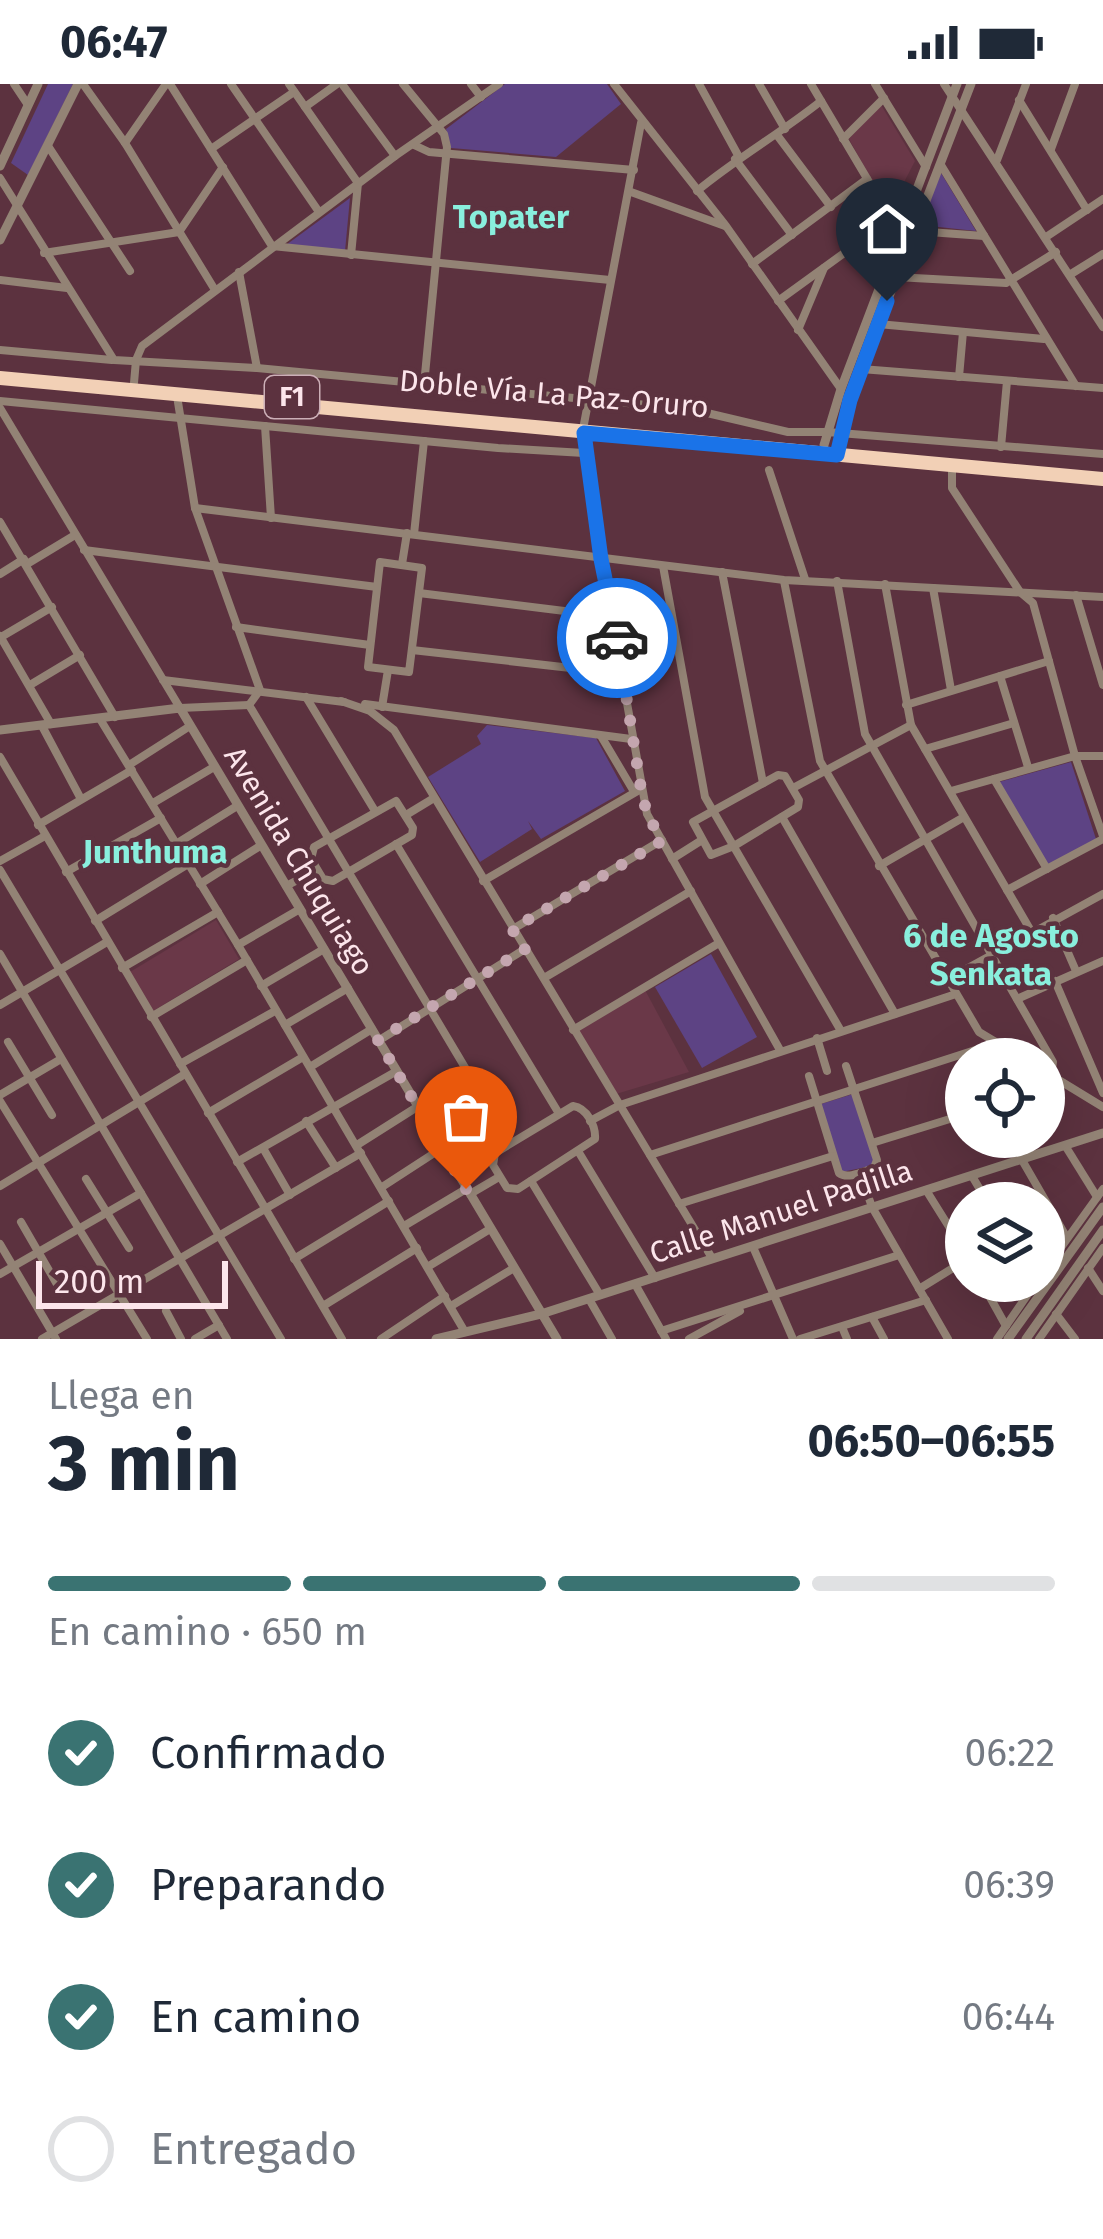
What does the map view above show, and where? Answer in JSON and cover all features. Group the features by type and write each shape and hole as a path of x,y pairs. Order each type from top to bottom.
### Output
{"highway":[{"name":"Doble Vía La Paz-Oruro","path":"0,374 584,428"},
{"name":"Doble Vía La Paz-Oruro","path":"0,374 177,394 584,428 833,442 1103,475"},
{"name":"Doble Vía La Paz-Oruro","path":"833,442 952,466 1103,475"}],"street":[{"path":"14,84 28,105"},
{"path":"0,166 38,84"},
{"path":"0,240 81,84 125,143 214,290"},
{"path":"125,143 168,84 272,246"},
{"path":"231,84 320,212"},
{"path":"305,107 340,84 395,156"},
{"path":"404,84 446,140 424,385"},
{"path":"471,84 481,97"},
{"path":"134,383 142,346 272,246 499,84"},
{"path":"614,84 726,226 841,389"},
{"path":"699,84 737,158 793,235"},
{"path":"759,84 781,132 831,206"},
{"path":"811,84 891,219 915,231 984,236"},
{"path":"875,84 926,167"},
{"path":"944,84 1099,312 1103,327"},
{"path":"833,442 902,226 957,84"},
{"path":"833,442 841,389 855,373 878,324 970,84"},
{"path":"997,160 1026,84"},
{"path":"1051,149 1075,84"},
{"path":"211,149 292,88 358,183 351,255"},
{"path":"843,140 884,98"},
{"path":"1019,100 1087,210"},
{"path":"697,191 820,101"},
{"path":"637,790 624,674 601,559 584,428 642,121"},
{"path":"414,145 423,151 634,170"},
{"path":"48,146 130,271"},
{"path":"940,164 1076,386"},
{"path":"44,253 179,232 223,167"},
{"path":"0,178 114,361"},
{"path":"752,264 867,178"},
{"path":"631,192 726,226"},
{"path":"1046,237 1103,200"},
{"path":"778,301 891,219"},
{"path":"272,246 610,280"},
{"path":"896,277 1001,284 1056,252"},
{"path":"1071,274 1103,254"},
{"path":"798,330 825,267"},
{"path":"239,272 257,368"},
{"path":"0,280 67,287"},
{"path":"878,324 1046,339"},
{"path":"959,377 962,332"},
{"path":"0,350 257,368 691,409 833,442 1103,454"},
{"path":"855,373 1103,388"},
{"path":"1001,447 1007,381"},
{"path":"177,394 195,508 260,690"},
{"path":"0,404 584,453"},
{"name":"Avenida Chuquiago","path":"0,404 556,1339"},
{"path":"265,426 271,518"},
{"path":"402,564 424,441"},
{"path":"952,466 952,488 1020,592 1033,603 1075,757 1103,837 1007,890"},
{"path":"770,470 805,579"},
{"path":"195,508 784,580 1103,597"},
{"path":"0,522 115,717"},
{"path":"0,574 75,535"},
{"path":"84,550 377,587"},
{"path":"380,562 422,568 409,672 368,667 377,587 380,562"},
{"path":"663,566 705,797 841,1031"},
{"path":"722,572 763,783"},
{"path":"784,580 816,753 979,1032 989,1038"},
{"path":"837,581 865,734 1039,1038"},
{"path":"885,584 911,725 1031,932"},
{"path":"933,588 951,690"},
{"path":"419,593 613,616"},
{"path":"1076,595 1103,685"},
{"path":"52,607 0,636 30,686 81,800"},
{"path":"236,626 370,645"},
{"path":"412,650 624,674"},
{"path":"30,686 80,655"},
{"path":"906,705 1049,661"},
{"path":"382,706 388,670"},
{"path":"1000,676 1028,767"},
{"path":"163,680 631,739"},
{"path":"249,705 260,690"},
{"path":"305,696 375,811"},
{"path":"341,701 370,711 394,730 712,1258"},
{"path":"0,730 180,708 249,705"},
{"path":"249,705 510,1143"},
{"path":"100,719 472,1334"},
{"path":"925,748 1014,722"},
{"path":"793,788 911,725"},
{"path":"38,825 190,726"},
{"path":"600,735 637,790 780,1050"},
{"path":"0,757 342,1339"},
{"path":"950,791 1028,767 1075,757 1103,757"},
{"path":"153,803 214,766"},
{"path":"782,775 799,804 714,855 693,822 713,810 782,775"},
{"path":"994,778 1047,869"},
{"path":"483,881 637,790"},
{"path":"406,814 434,798"},
{"path":"396,801 413,834 329,882 317,870 311,851 375,811 396,801"},
{"path":"176,844 237,806"},
{"path":"782,817 896,1014"},
{"path":"66,872 161,818"},
{"path":"879,866 964,818"},
{"path":"44,836 0,866 281,1339"},
{"path":"672,859 702,840"},
{"path":"512,929 662,841"},
{"path":"396,844 558,1112"},
{"path":"200,884 260,846"},
{"path":"95,921 188,865"},
{"path":"286,886 317,870"},
{"path":"544,978 691,891"},
{"path":"948,979 1053,918 1103,895"},
{"path":"238,945 300,909"},
{"path":"122,968 218,912"},
{"path":"1053,918 1076,971"},
{"path":"0,1005 108,942"},
{"path":"573,1030 719,943"},
{"path":"261,986 324,949"},
{"path":"378,1040 525,949"},
{"path":"0,954 227,1339"},
{"path":"151,1017 247,960"},
{"path":"1017,999 1076,971 1102,965"},
{"path":"1054,981 1103,1093"},
{"path":"284,1025 348,988"},
{"path":"590,1121 780,1050 956,994"},
{"path":"0,1186 101,1126 275,1011"},
{"path":"310,1067 372,1029"},
{"path":"817,1038 827,1071"},
{"path":"8,1042 52,1115"},
{"path":"208,1113 303,1057"},
{"path":"61,1059 0,1098 147,1339"},
{"path":"650,1155 945,1060"},
{"path":"809,1076 840,1175 860,1173 876,1166 846,1066"},
{"path":"237,1162 397,1071"},
{"path":"1065,1084 1103,1107"},
{"path":"578,1106 590,1121 595,1139 514,1191 499,1177 493,1157 558,1112 578,1106"},
{"path":"42,1339 335,1168 417,1108"},
{"path":"872,1143 945,1120"},
{"path":"306,1121 335,1168"},
{"name":"Calle Manuel Padilla","path":"436,1339 542,1314 1103,1133"},
{"path":"1066,1147 1101,1198"},
{"path":"263,1148 290,1195"},
{"path":"382,1187 442,1148"},
{"path":"578,1151 655,1278"},
{"path":"679,1204 833,1156"},
{"path":"1022,1160 1067,1238"},
{"path":"860,1173 872,1207 948,1339"},
{"path":"972,1176 976,1182"},
{"path":"404,1226 499,1177"},
{"path":"86,1179 129,1248"},
{"path":"532,1181 612,1339"},
{"path":"926,1190 945,1222"},
{"path":"0,1274 141,1193"},
{"path":"1065,1241 1101,1198"},
{"path":"1008,1339 1101,1198"},
{"path":"294,1259 389,1201"},
{"path":"21,1222 62,1293"},
{"path":"429,1266 490,1229"},
{"path":"1026,1339 1103,1230"},
{"path":"0,1244 54,1336"},
{"path":"753,1247 796,1339 926,1300"},
{"path":"323,1306 418,1248"},
{"path":"1039,1339 1103,1248"},
{"path":"634,1284 664,1335 898,1255"},
{"path":"381,1339 514,1268"},
{"path":"1088,1268 1103,1291"},
{"path":"919,1289 945,1271"},
{"path":"993,1302 1006,1326"},
{"path":"997,1339 1022,1302"},
{"path":"689,1339 753,1304"},
{"path":"166,1311 181,1339"},
{"path":"1056,1314 1075,1339"},
{"path":"872,1317 884,1339"},
{"path":"195,1339 219,1325"},
{"path":"842,1327 847,1339"}],"shaded area":[{"path":"48,84 73,84 28,175 11,163"},
{"path":"505,84 607,84 621,104 556,157 451,148 446,129"},
{"path":"881,105 915,161 889,211 849,139"},
{"path":"941,173 976,231 920,225"},
{"path":"350,198 345,251 286,245"},
{"path":"487,725 596,738 625,791 541,839 528,821 532,829 480,862 428,777 481,744 477,736"},
{"path":"1071,762 1096,839 1048,865 999,782"},
{"path":"216,920 239,959 153,1011 130,972"},
{"path":"711,954 757,1037 702,1068 655,987"},
{"path":"645,990 689,1072 616,1094 579,1031"},
{"path":"853,1094 874,1159 871,1166 842,1172 821,1104"}],"way so far":[{"path":"466,1189 378,1040 525,949 512,929 662,841 647,814 641,789 617,638"}],"district":[{"name":"Topater","path":"511,217"},
{"name":"Junthuma","path":"155,852"},
{"name":"6 de Agosto Senkata","path":"991,955"}],"route":[{"path":"617,638 584,433 837,455 850,400 887,301"}]}
